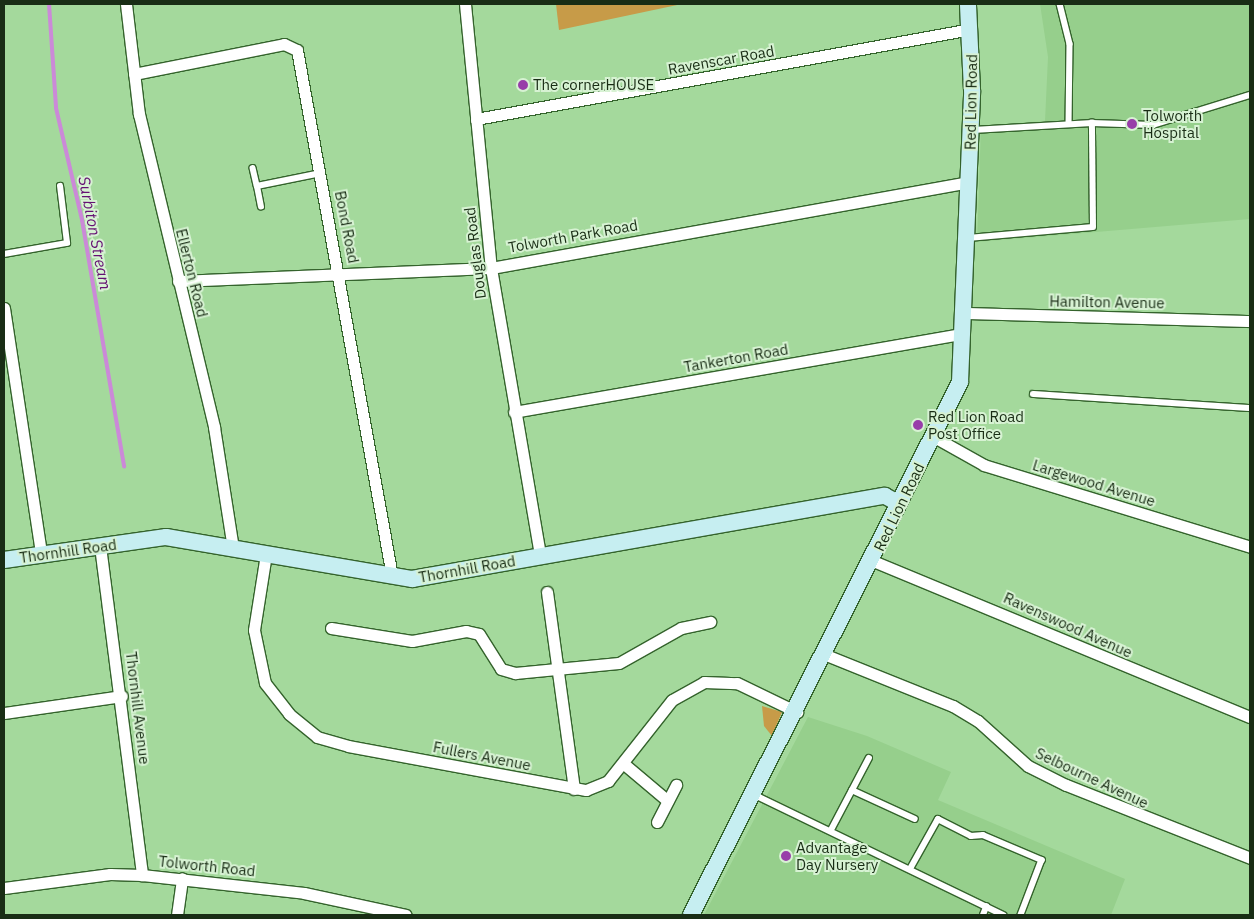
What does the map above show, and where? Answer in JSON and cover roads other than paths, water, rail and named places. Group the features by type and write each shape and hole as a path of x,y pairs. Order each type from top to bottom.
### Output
{"street":[{"name":"Ellerton Road","path":"126,4 139,114 214,427 233,548"},
{"name":"Douglas Road","path":"465,4 491,268 540,556"},
{"name":"Red Lion Road","path":"691,915 755,795 826,655 873,561 898,503 934,438 960,382 969,182 972,29 968,4"},
{"name":"Ravenscar Road","path":"476,119 972,29"},
{"name":"Bond Road","path":"134,74 291,45 297,50 341,274 392,576"},
{"name":"Tolworth Park Road","path":"178,280 491,268 969,182"},
{"path":"4,308 41,554"},
{"name":"Hamilton Avenue","path":"964,313 1250,320"},
{"name":"Tankerton Road","path":"514,412 963,334"},
{"name":"Largewood Avenue","path":"934,438 984,465 1250,547"},
{"name":"Thornhill Road","path":"4,560 166,537 412,579 885,496 898,503"},
{"name":"Thornhill Avenue","path":"100,546 122,696 142,875"},
{"name":"Fullers Avenue","path":"266,554 254,630 256,658 265,683 288,714 317,737 574,789 608,782 624,764 672,700 704,682 737,683 797,712"},
{"name":"Ravenswood Avenue","path":"873,561 1250,717"},
{"path":"547,592 560,670 574,789"},
{"path":"331,628 412,641 466,631 479,634 501,669 515,673 619,663 681,628 710,622"},
{"name":"Selbourne Avenue","path":"826,655 953,706 978,721 1028,766 1066,785 1250,858"},
{"path":"4,713 122,696"},
{"path":"624,764 668,801"},
{"path":"657,822 676,786"},
{"name":"Tolworth Road","path":"4,888 110,874 142,875 182,878 304,894 406,915"},
{"path":"177,915 182,878"}],"lane":[{"path":"1060,4 1070,44 1069,124"},
{"path":"970,130 1092,122 1153,125 1250,95"},
{"path":"966,238 1093,226 1092,122"},
{"path":"253,168 261,207"},
{"path":"257,186 321,173"},
{"path":"4,254 67,242 60,186"},
{"path":"1033,394 1250,408"},
{"path":"831,830 869,758"},
{"path":"852,790 916,819"},
{"path":"755,795 831,830 1003,915"},
{"path":"910,869 938,819 971,836 983,835 1042,860 1021,915"},
{"path":"983,915 986,907"}],"waterway":[{"name":"Surbiton Stream","path":"49,4 56,108 82,220 124,466"}],"place":[{"name":"The cornerHOUSE","path":"523,85"},
{"name":"Tolworth Hospital","path":"1132,124"},
{"name":"Red Lion Road Post Office","path":"918,425"},
{"name":"Advantage Day Nursery","path":"786,856"}]}
